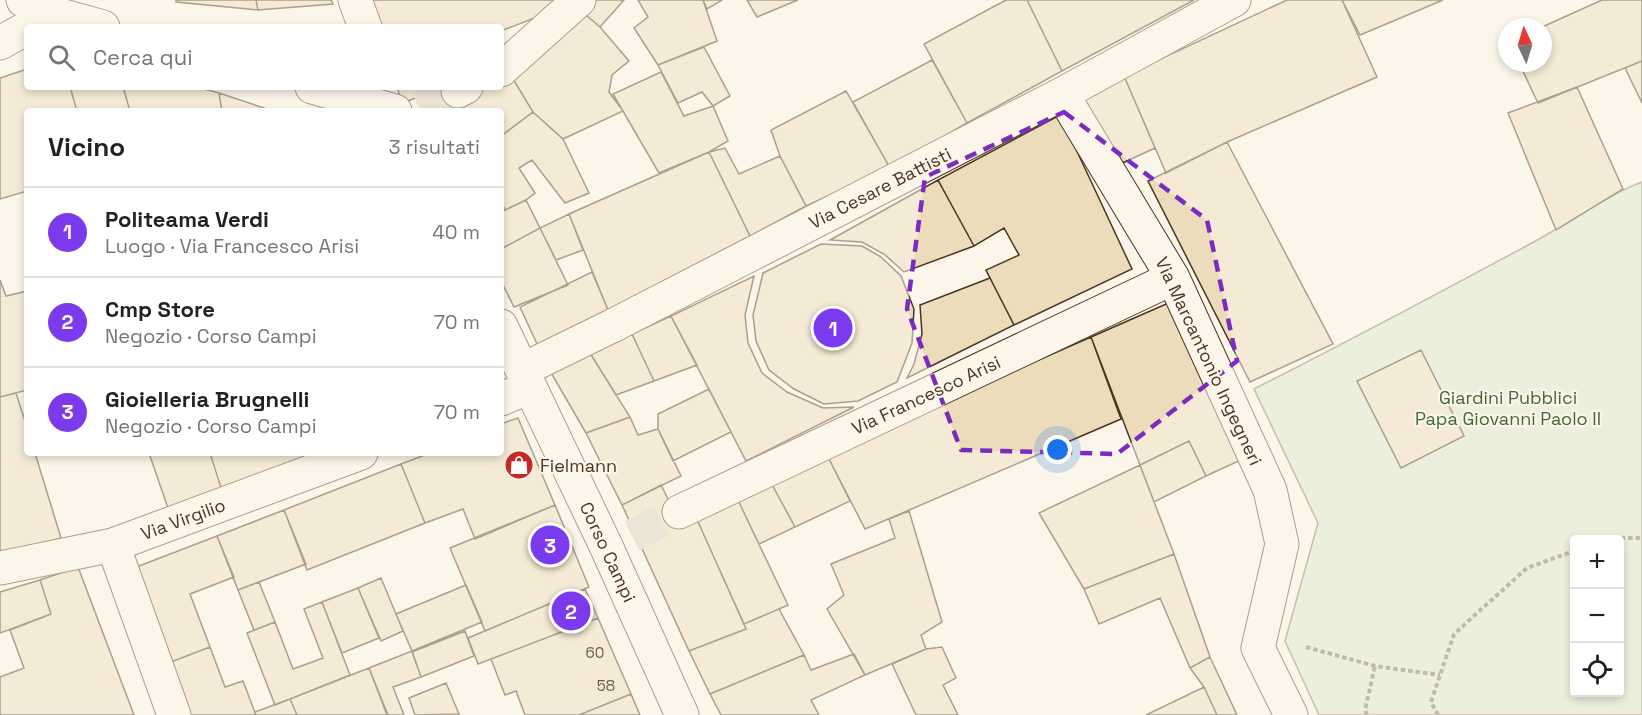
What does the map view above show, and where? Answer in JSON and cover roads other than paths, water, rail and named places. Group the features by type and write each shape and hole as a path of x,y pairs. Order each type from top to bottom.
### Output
{"street":[{"path":"23,0 36,22 63,24"},
{"path":"355,0 364,24"},
{"path":"504,67 579,0"},
{"name":"Via Cesare Battisti","path":"518,385 614,325 1062,94 1233,0"},
{"path":"0,44 24,29"},
{"path":"324,90 397,108"},
{"path":"391,90 404,108"},
{"name":"Via Marcantonio Ingegneri","path":"1062,94 1173,278 1269,490 1282,544 1258,648 1291,715"},
{"name":"Via Francesco Arisi","path":"679,512 1173,278"},
{"name":"Corso Campi","path":"504,336 518,385 619,541 682,715"},
{"name":"Via Virgilio","path":"0,568 113,545 353,456"},
{"path":"113,545 174,715"}],"tunnel":[{"path":"419,108 458,91"},
{"path":"632,536 679,512"}],"place":[{"name":"Politeama Verdi","path":"833,328"},
{"name":"Fielmann","path":"519,465"},
{"name":"Gioielleria Brugnelli","path":"550,545"},
{"name":"Cmp Store","path":"571,611"}],"park label":[{"name":"Giardini Pubblici Papa Giovanni Paolo II","path":"1508,407"}]}
